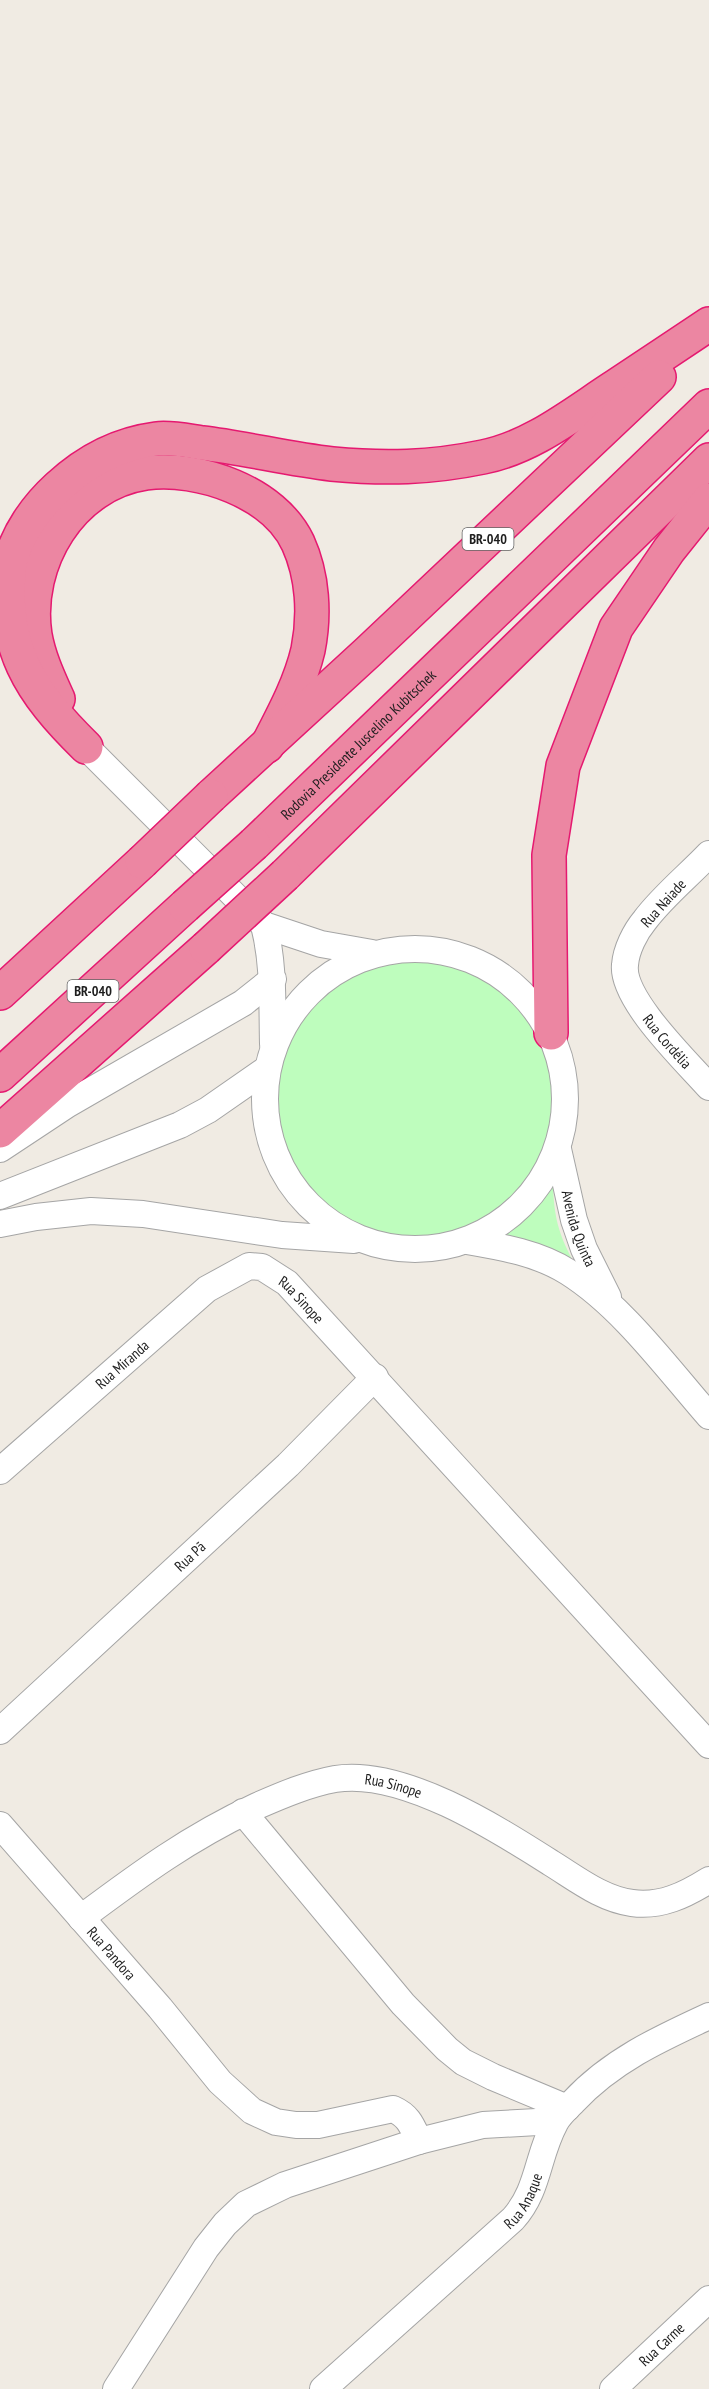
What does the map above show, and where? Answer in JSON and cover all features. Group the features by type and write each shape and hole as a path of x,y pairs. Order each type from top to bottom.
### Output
{"highway":[{"path":"87,747 61,722 27,680 8,638 2,599 11,558 18,539 50,494 89,462 118,448 158,439 239,447 327,463 383,468 426,467 487,456 519,445 553,428 709,324"},
{"name":"BR-040","path":"0,993 709,332"},
{"name":"Rodovia Presidente Juscelino Kubitschek","path":"0,1075 254,844 709,406"},
{"path":"0,1131 285,875 709,460"},
{"path":"87,747 60,704 48,678 35,635 34,611 37,583 45,554 65,520 88,499 123,479 146,473 168,472 209,478 245,492 282,521 297,542 307,567 311,587 312,618 308,650 299,680 267,746"},
{"path":"551,1033 549,855 563,766 616,628 669,550 709,500"}],"street":[{"path":"87,747 264,925 321,944 376,953"},
{"name":"Rua Naiade","path":"632,992 624,967 631,943 645,920 709,855"},
{"path":"264,925 271,951 273,979 270,1060 265,1111 275,1152 296,1190 326,1220 363,1240"},
{"path":"0,1196 180,1125 208,1110 270,1060 278,1037 294,1008 317,984 345,965 376,953 417,948 458,954 496,972 528,998 551,1033 563,1071 566,1110 558,1149 537,1188 506,1220 467,1241 442,1248 415,1250 389,1247 363,1240 282,1235 143,1214 91,1211 36,1217 0,1224"},
{"path":"0,1149 68,1104 243,1003 273,979"},
{"name":"Rua Cordélia","path":"632,992 648,1018 709,1087"},
{"name":"Avenida Quinta","path":"558,1149 574,1220 584,1249 612,1306"},
{"name":"Avenida Quinta","path":"467,1241 519,1251 566,1271 612,1306 709,1416"},
{"name":"Rua Sinope","path":"249,1266 262,1267 287,1283 709,1745"},
{"name":"Rua Miranda","path":"0,1471 207,1289 249,1266"},
{"name":"Rua Pã","path":"0,1731 288,1465 375,1377"},
{"name":"Rua Sinope","path":"81,1918 177,1848 243,1812 282,1795 335,1779 377,1780 418,1792 470,1814 492,1825 596,1892 616,1900 647,1904 666,1901 685,1894 709,1880"},
{"path":"243,1812 404,2004 447,2049 463,2062 561,2115"},
{"name":"Rua Pandora","path":"0,1825 160,2008 220,2082 252,2111 276,2122 318,2125 393,2109 404,2113 410,2120 419,2141"},
{"name":"Rua Anaque","path":"323,2389 525,2206 532,2191 544,2148 561,2115 616,2063 709,2016"},
{"path":"116,2389 207,2248 225,2224 246,2204 285,2185 419,2141 483,2125 561,2115"},
{"name":"Rua Carme","path":"613,2389 709,2299"}],"green space":[{"path":"414,956 441,959 468,967 503,988 523,1008 538,1031 549,1056 555,1097 552,1124 544,1151 523,1186 503,1206 480,1221 455,1232 414,1238 387,1235 360,1227 325,1206 305,1186 290,1163 279,1138 273,1097 276,1070 284,1043 305,1008 325,988 348,973 373,962"},
{"path":"553,1177 558,1224 565,1245 577,1268 489,1236 520,1220 540,1204"}]}
